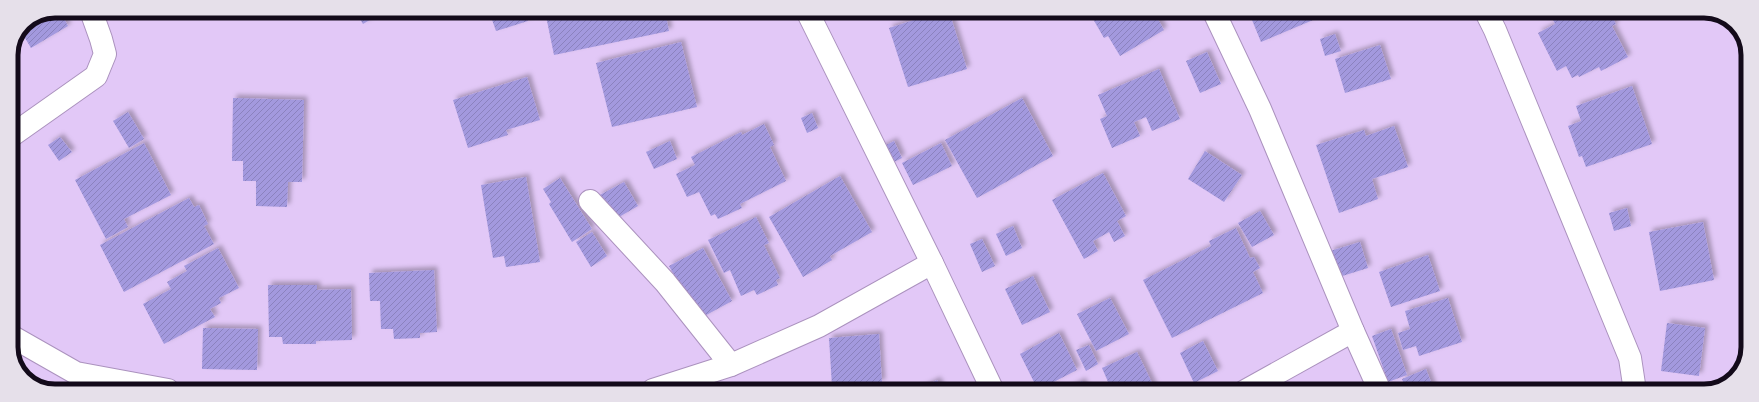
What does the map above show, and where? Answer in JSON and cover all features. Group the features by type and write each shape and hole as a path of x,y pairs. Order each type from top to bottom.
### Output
{"street":[{"path":"18,131 96,76 105,54 102,39 94,18"},
{"path":"810,18 932,263 990,384"},
{"path":"1217,18 1260,109 1353,331 1377,384"},
{"path":"1489,18 1559,182 1627,350 1630,358 1634,384"},
{"path":"590,201 665,282 731,365"},
{"path":"672,384 731,365 819,326 932,263"},
{"path":"1258,384 1353,331"},
{"path":"18,340 76,373 136,384"}],"building":[{"path":"64,18 68,26 31,48 23,35 34,24 47,19"},
{"path":"359,18 373,18 363,24"},
{"path":"491,18 527,18 528,21 496,31"},
{"path":"546,18 666,18 669,31 554,55"},
{"path":"920,18 951,18 967,69 908,87 889,28"},
{"path":"1092,18 1157,18 1164,30 1120,56 1108,36 1104,38"},
{"path":"1257,18 1312,18 1313,20 1261,42 1252,20"},
{"path":"1552,18 1613,18 1616,24 1612,26 1628,57 1601,71 1599,67 1579,77 1578,75 1572,78 1566,66 1557,71 1538,33 1555,24"},
{"path":"1335,34 1341,51 1325,56 1320,39"},
{"path":"681,42 697,107 612,127 596,63"},
{"path":"1380,45 1391,79 1345,93 1335,59"},
{"path":"1207,52 1221,84 1200,93 1186,61"},
{"path":"1159,69 1180,119 1152,131 1146,117 1134,122 1140,136 1112,148 1100,119 1107,116 1098,95"},
{"path":"527,77 540,120 506,130 508,135 468,148 453,100"},
{"path":"1632,86 1652,144 1586,167 1582,156 1579,157 1568,126 1581,121 1576,106"},
{"path":"233,98 304,100 302,182 288,182 287,207 256,206 256,181 243,181 243,161 232,161"},
{"path":"1022,98 1053,156 977,198 945,140"},
{"path":"128,112 144,139 129,148 113,121"},
{"path":"812,113 818,128 807,133 801,118"},
{"path":"764,124 774,145 770,147 786,181 740,204 742,208 718,219 715,214 711,216 699,192 687,197 676,174 695,165 691,157 741,132 742,135"},
{"path":"1394,126 1408,167 1372,179 1378,199 1339,213 1316,145 1364,130 1366,136"},
{"path":"60,137 72,152 59,161 48,145"},
{"path":"670,141 677,159 654,169 646,152"},
{"path":"894,141 902,158 886,166 878,149"},
{"path":"144,143 171,195 124,219 128,227 106,239 75,180"},
{"path":"941,143 952,166 913,185 902,163"},
{"path":"1205,151 1242,175 1224,202 1188,179"},
{"path":"1103,173 1126,216 1117,221 1125,236 1114,242 1109,232 1093,241 1098,251 1084,259 1052,200"},
{"path":"840,176 872,232 830,256 832,260 803,277 769,217"},
{"path":"526,177 540,262 506,267 504,256 493,258 481,185"},
{"path":"560,178 592,229 572,242 549,204 551,202 543,189"},
{"path":"624,182 638,206 612,221 598,196"},
{"path":"189,198 194,207 199,205 208,224 204,226 214,244 124,292 100,245"},
{"path":"1627,208 1631,226 1614,231 1609,213"},
{"path":"1260,211 1274,235 1252,247 1238,223"},
{"path":"756,217 769,243 764,245 780,278 776,280 778,285 757,295 754,290 741,296 730,270 724,273 708,240"},
{"path":"1703,222 1714,280 1660,291 1649,232"},
{"path":"1013,226 1022,248 1006,256 996,234"},
{"path":"1236,228 1250,258 1254,257 1260,268 1253,272 1263,293 1172,338 1143,280 1211,246 1209,241"},
{"path":"592,232 607,256 591,267 576,242"},
{"path":"982,239 995,266 982,272 970,244"},
{"path":"1360,242 1368,268 1339,277 1330,251"},
{"path":"218,248 239,288 219,298 221,303 210,309 215,317 164,344 143,304 171,289 167,282 187,271 184,266"},
{"path":"703,248 732,301 699,319 669,266"},
{"path":"1428,255 1440,291 1391,307 1379,272"},
{"path":"434,270 437,332 420,333 420,338 394,339 393,329 381,329 380,301 370,301 369,273"},
{"path":"1033,276 1050,312 1022,325 1005,289"},
{"path":"268,285 317,285 317,290 351,289 352,340 316,341 316,344 283,344 282,337 269,337"},
{"path":"1110,298 1129,334 1096,351 1077,314"},
{"path":"1448,298 1462,342 1419,356 1416,346 1403,350 1398,333 1410,329 1405,311"},
{"path":"1667,323 1705,328 1699,376 1661,371"},
{"path":"203,328 258,329 257,370 202,369"},
{"path":"1391,329 1407,375 1388,382 1372,336"},
{"path":"1059,333 1077,370 1050,384 1035,384 1020,354"},
{"path":"879,334 882,383 832,384 829,338"},
{"path":"1203,341 1218,371 1194,383 1180,353"},
{"path":"1089,345 1098,364 1086,371 1076,350"},
{"path":"1137,352 1153,384 1109,384 1102,368"},
{"path":"1426,369 1432,384 1404,384 1402,379"},
{"path":"937,380 939,384 929,384"},
{"path":"1082,381 1084,384 1077,384"}]}
